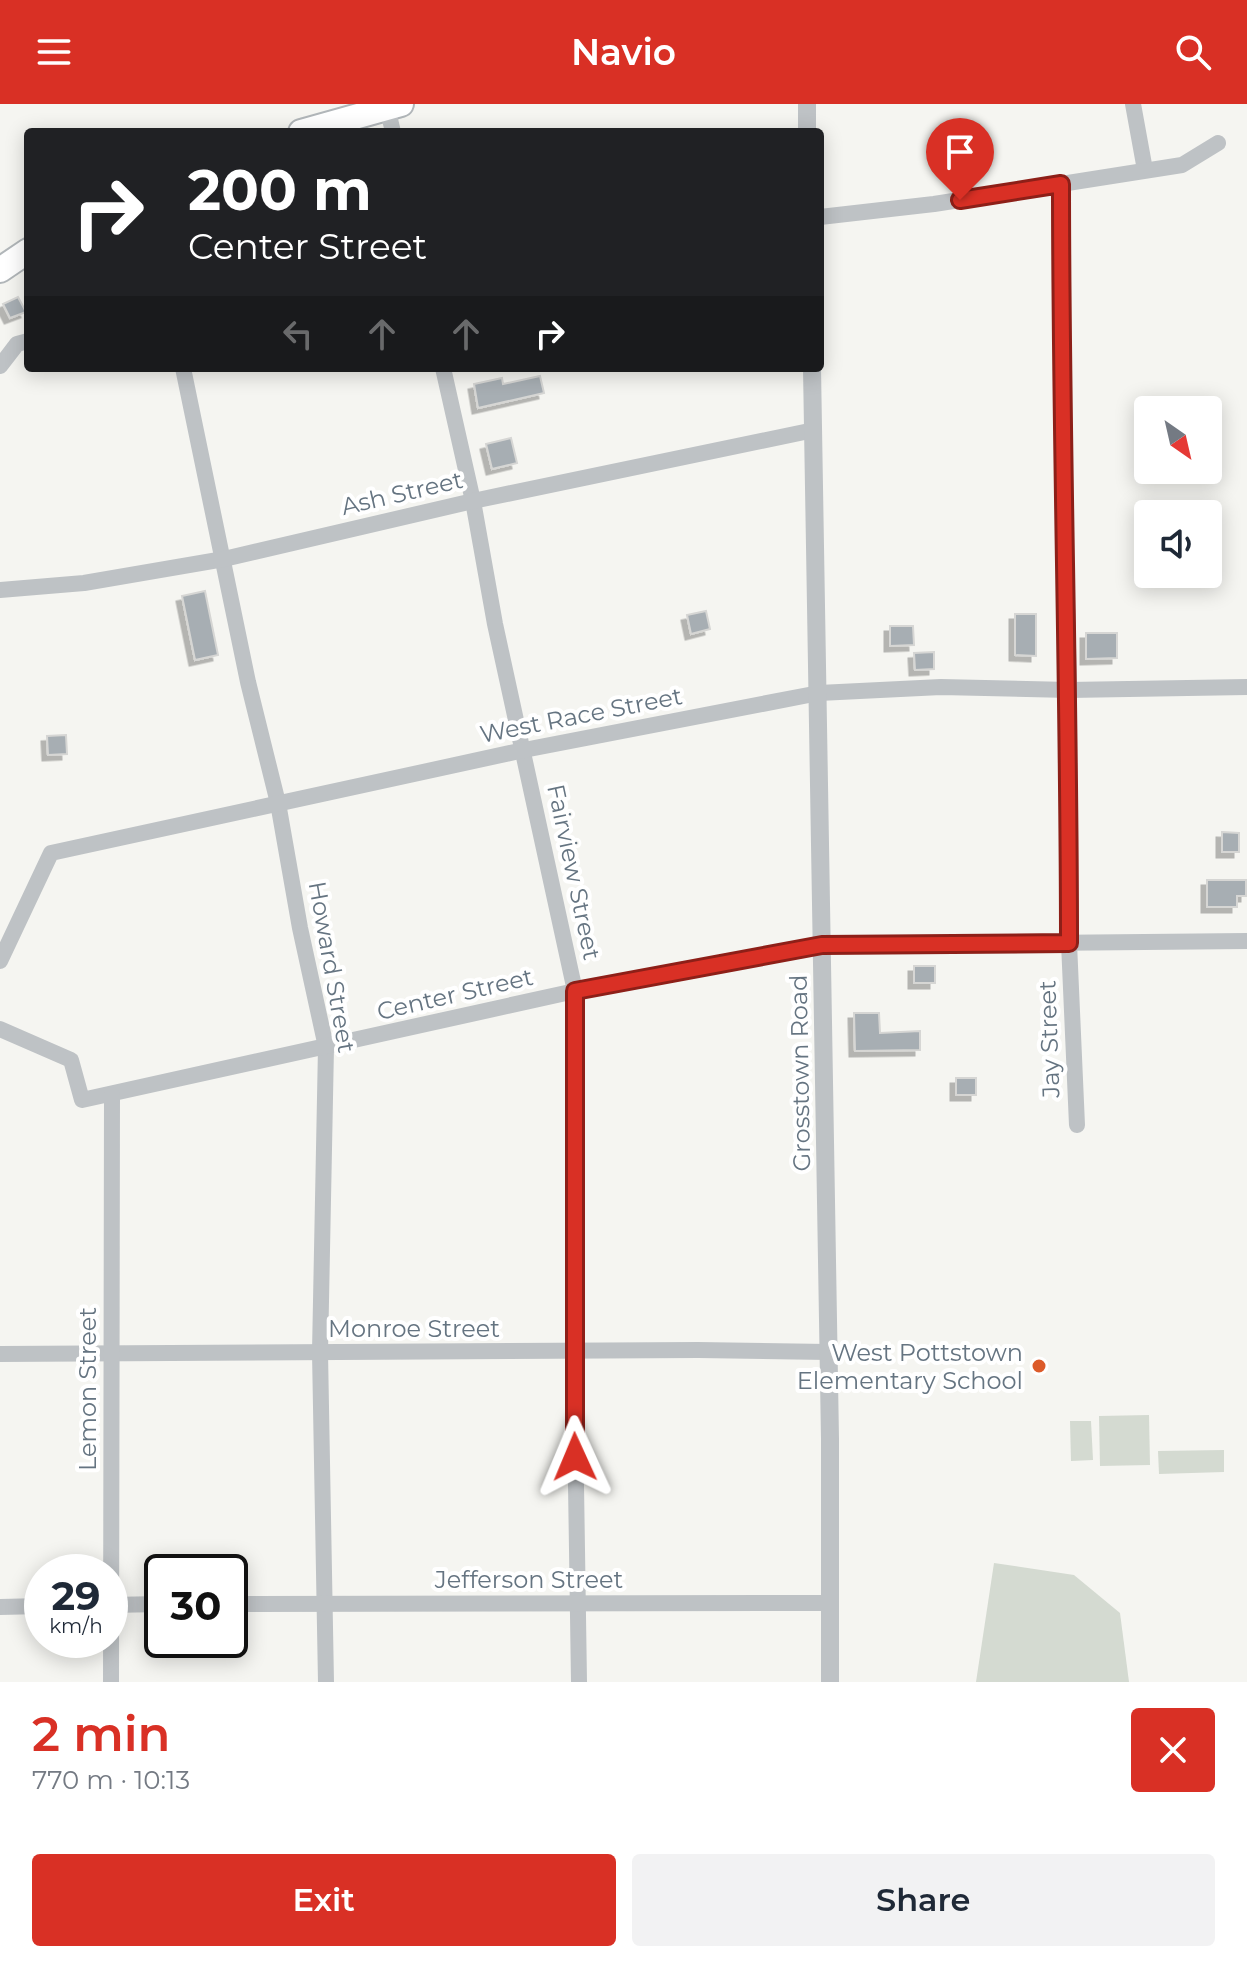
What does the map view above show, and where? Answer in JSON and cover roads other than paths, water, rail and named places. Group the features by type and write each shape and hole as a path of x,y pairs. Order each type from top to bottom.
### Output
{"main road":[{"path":"315,128 394,106"},
{"path":"0,270 24,254"}],"street":[{"path":"807,104 807,128"},
{"path":"1133,104 1145,170"},
{"path":"393,128 394,106"},
{"path":"824,217 934,204 1182,165 1218,143"},
{"name":"Jay Street","path":"1061,184 1069,690 1069,943 1077,1125"},
{"path":"0,366 17,344 24,342"},
{"name":"Howard Street","path":"184,372 248,682 278,803 300,928 326,1047 320,1352 326,1682"},
{"name":"Fairview Street","path":"444,372 575,991 574,1352 579,1682"},
{"name":"Grosstown Road","path":"812,372 828,1352 830,1682"},
{"name":"Ash Street","path":"0,590 84,583 224,559 473,501 814,430"},
{"name":"West Race Street","path":"0,961 51,853 278,803 524,750 819,693 941,687 1069,690 1247,687"},
{"name":"Center Street","path":"0,1029 71,1060 82,1100 575,991 822,945 1247,941"},
{"name":"Lemon Street","path":"110,1554 112,1095"},
{"name":"Monroe Street","path":"0,1354 828,1352"},
{"name":"Jefferson Street","path":"248,1604 828,1603"},
{"path":"0,1607 24,1606"},
{"name":"Lemon Street","path":"111,1658 111,1682"}],"place":[{"name":"West Pottstown Elementary School","path":"1039,1366"}]}
